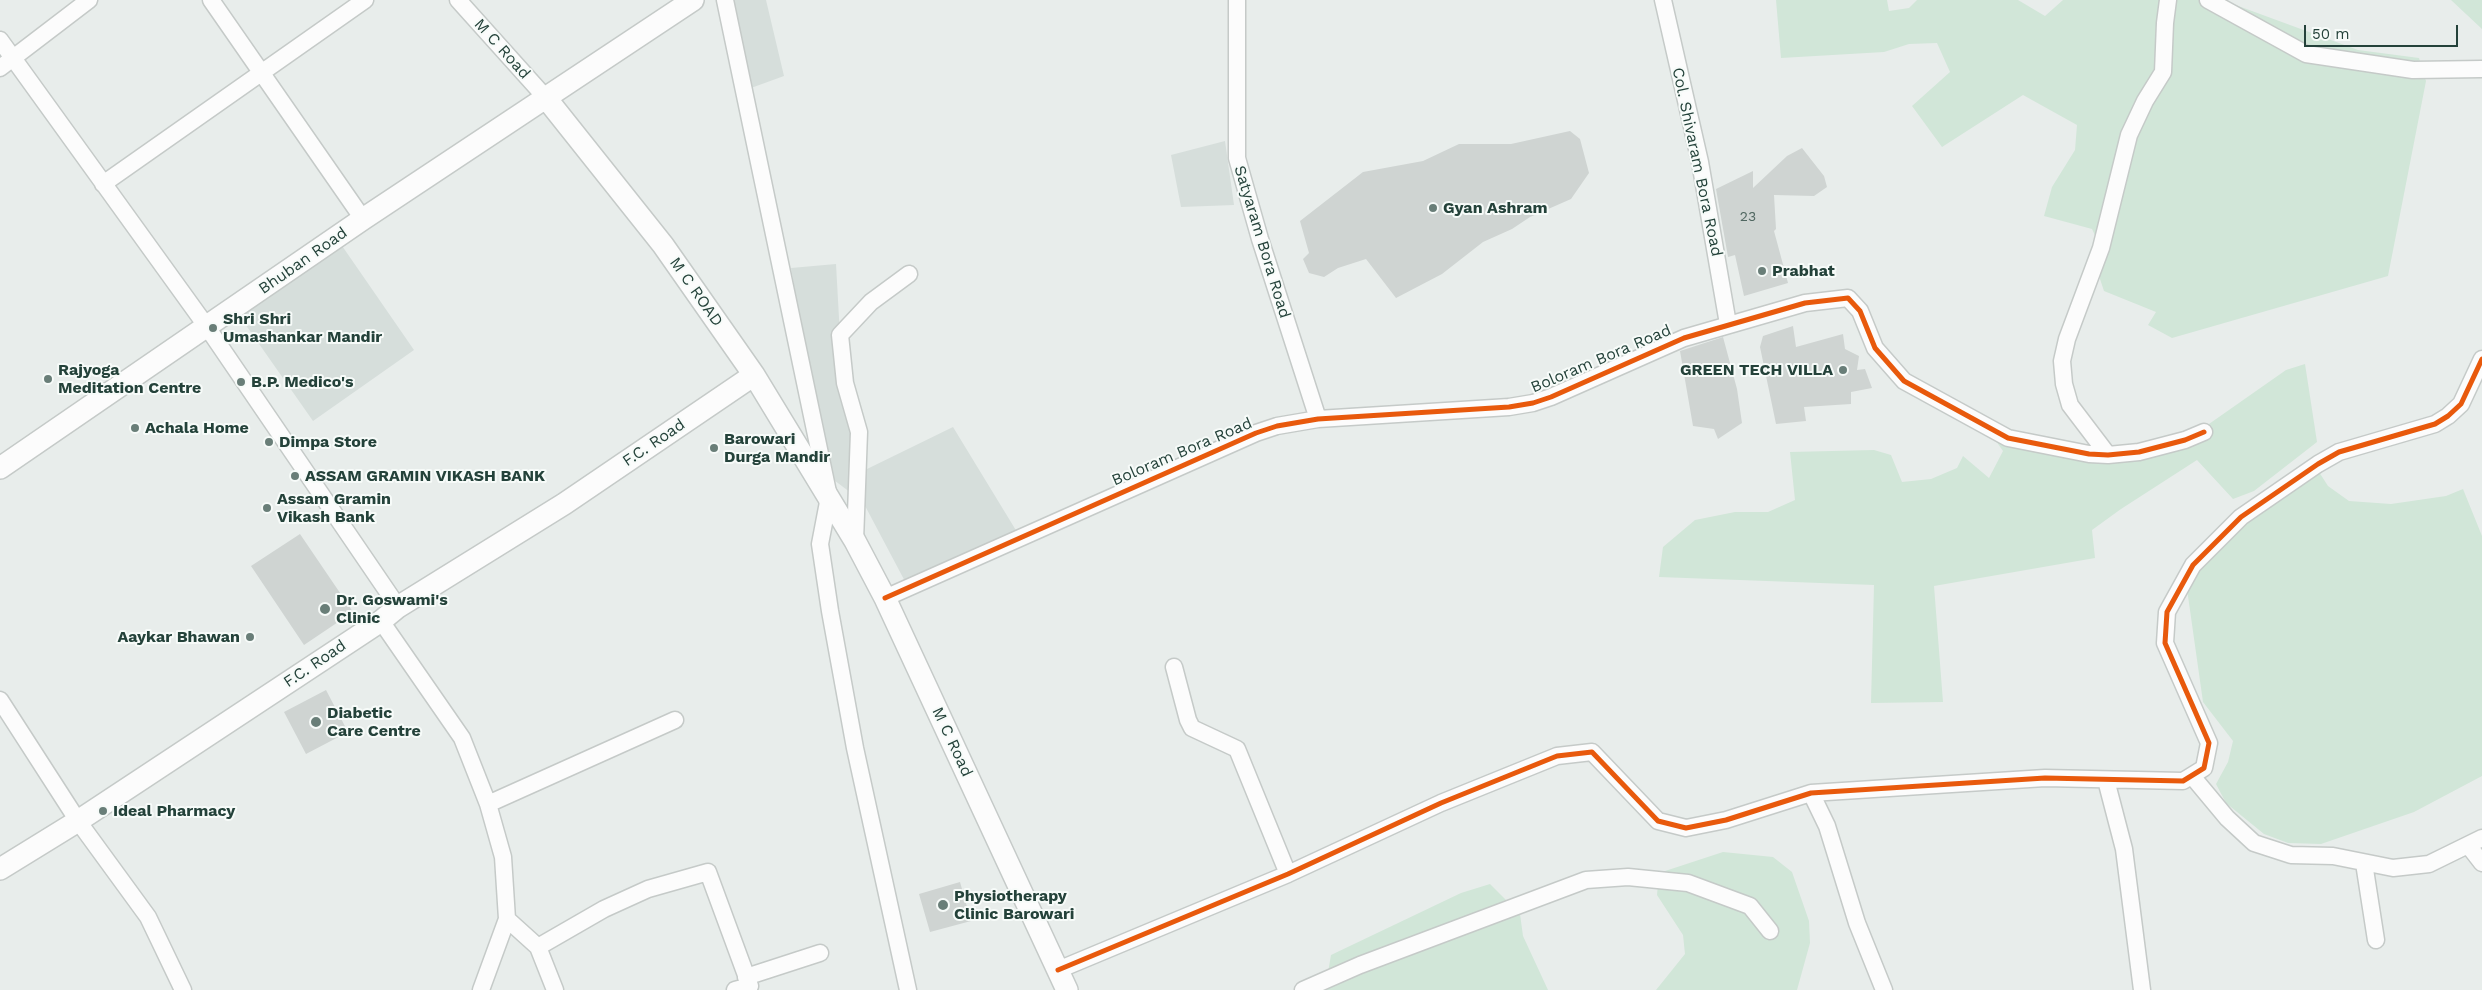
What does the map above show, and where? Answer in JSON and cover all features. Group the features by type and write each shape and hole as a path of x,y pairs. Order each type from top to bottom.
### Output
{"street":[{"path":"6,64 89,0"},
{"path":"211,0 363,219"},
{"path":"103,184 366,0"},
{"name":"M C Road","path":"458,0 546,98"},
{"name":"Bhuban Road","path":"0,468 363,219 693,0"},
{"path":"725,0 829,497 820,544 830,611 855,748 908,990"},
{"name":"Satyaram Bora Road","path":"1237,0 1237,158 1260,239 1318,419"},
{"name":"Col. Shivaram Bora Road","path":"1663,0 1700,162 1728,324"},
{"path":"2108,455 2070,405 2064,384 2062,361 2067,340 2101,248 2129,135 2145,101 2163,72 2168,0"},
{"path":"2208,0 2306,54 2413,70 2482,69"},
{"path":"0,40 6,64 103,184 207,327 398,607"},
{"name":"M C ROAD","path":"546,98 663,245 754,375 829,497"},
{"path":"854,540 859,432 845,383 840,335 871,302 909,274"},
{"name":"Boloram Bora Road","path":"885,598 1234,442 1277,426 1318,419 1509,407 1533,403 1684,338 1805,303 1848,298 1860,311 1875,348 1904,381 2008,438 2070,451 2108,455 2138,452 2185,440 2204,432"},
{"path":"1058,970 1288,874 1441,803 1557,756 1592,752 1658,821 1686,828 1726,820 1811,794 2045,778 2183,781 2204,768 2209,742 2166,643 2167,612 2193,565 2240,518 2318,464 2339,452 2435,424 2448,416 2461,404 2482,359"},
{"name":"F.C. Road","path":"0,869 78,821 381,621 398,607 564,504 754,375"},
{"name":"M C Road","path":"829,497 885,598 1067,990"},
{"path":"381,621 462,738 488,804 503,857 507,919 481,990"},
{"path":"1174,667 1188,720 1192,728 1237,749 1288,874"},
{"path":"0,700 78,821 148,917 183,990"},
{"path":"488,804 675,720"},
{"path":"2192,776 2227,818 2254,843 2291,855 2333,856 2393,868 2429,864 2475,841 2482,863"},
{"path":"2106,780 2124,849 2142,990"},
{"path":"1811,794 1827,826 1857,922 1884,990"},
{"path":"2364,863 2376,940"},
{"path":"538,948 604,909 648,889 708,872 750,986 735,990"},
{"path":"1304,990 1360,965 1586,880 1628,877 1688,883 1750,906 1770,931"},
{"path":"507,919 538,948 555,990"},
{"path":"746,977 820,953"}],"shaded area":[{"path":"729,0 766,0 784,76 751,88"},
{"path":"1225,141 1234,205 1181,207 1171,155"},
{"path":"338,240 414,350 313,421 236,311"},
{"path":"836,264 841,354 865,470 953,427 1017,532 908,587 863,502 826,474 791,268"}],"green space":[{"path":"1776,0 1887,0 1889,11 1909,8 1917,0 2018,0 2045,16 2063,0 2222,0 2358,50 2419,58 2426,81 2388,276 2172,338 2148,325 2156,312 2104,291 2096,267 2100,246 2092,229 2044,216 2052,187 2075,150 2077,125 2023,95 1942,147 1912,106 1950,72 1937,43 1909,44 1884,52 1781,58"},
{"path":"2451,0 2482,0 2482,29"},
{"path":"2305,364 2317,442 2254,491 2233,499 2197,460 2092,530 2095,558 1934,586 1943,702 1871,703 1874,585 1659,577 1663,547 1695,520 1735,512 1768,512 1795,500 1790,452 1874,450 1891,455 1902,482 1931,479 1957,468 1963,456 1989,478 2003,451 1989,431 2068,458 2189,438 2286,370"},
{"path":"2319,472 2328,486 2349,501 2391,504 2446,496 2463,489 2482,536 2482,776 2414,812 2321,844 2288,843 2264,834 2226,803 2216,784 2228,762 2233,741 2203,702 2187,589 2208,542"},
{"path":"1723,852 1773,857 1792,872 1809,921 1810,943 1797,990 1656,990 1685,954 1683,935 1657,895 1659,873"},
{"path":"1490,884 1520,914 1523,936 1548,990 1325,990 1331,955 1461,893"}],"building":[{"name":"Gyan Ashram","path":"1570,131 1580,139 1589,173 1571,199 1530,217 1512,229 1483,242 1442,274 1396,298 1366,259 1338,268 1324,277 1309,273 1303,259 1309,253 1300,221 1363,172 1423,161 1459,144 1511,144"},
{"path":"1802,148 1824,176 1827,187 1814,196 1774,195 1776,229 1774,231 1788,283 1744,296 1735,255 1728,257 1716,189 1753,171 1753,188 1787,156"},
{"path":"1793,326 1796,347 1843,334 1845,349 1859,356 1857,370 1865,369 1872,388 1851,392 1851,404 1804,407 1806,421 1776,424 1760,347 1763,336"},
{"path":"1723,337 1737,389 1742,423 1718,439 1714,429 1693,426 1680,351"},
{"path":"300,534 353,612 304,645 251,566"},
{"name":"Diabetic Care Centre","path":"326,690 348,732 306,754 284,712"},
{"path":"960,882 971,921 930,932 919,894"}],"cycle path":[{"path":"885,598 1256,433 1277,426 1318,419 1509,407 1533,403 1551,397 1684,338 1805,303 1848,298 1860,311 1875,348 1904,381 2008,438 2089,454 2108,455 2139,452 2185,440 2204,432"},
{"path":"1058,970 1288,874 1441,803 1557,756 1592,752 1658,821 1686,828 1726,820 1811,793 2045,778 2183,781 2204,768 2209,743 2165,643 2167,612 2193,565 2241,517 2318,464 2339,452 2435,424 2448,416 2461,404 2482,359"}],"place":[{"name":"Gyan Ashram","path":"1433,208"},
{"name":"Prabhat","path":"1762,271"},
{"name":"Shri Shri Umashankar Mandir","path":"213,328"},
{"name":"GREEN TECH VILLA","path":"1843,370"},
{"name":"Rajyoga Meditation Centre","path":"48,379"},
{"name":"B.P. Medico's","path":"241,382"},
{"name":"Achala Home","path":"135,428"},
{"name":"Dimpa Store","path":"269,442"},
{"name":"Barowari Durga Mandir","path":"714,448"},
{"name":"ASSAM GRAMIN VIKASH BANK","path":"295,476"},
{"name":"Assam Gramin Vikash Bank","path":"267,508"},
{"name":"Dr. Goswami's Clinic","path":"325,609"},
{"name":"Aaykar Bhawan","path":"250,637"},
{"name":"Diabetic Care Centre","path":"316,722"},
{"name":"Ideal Pharmacy","path":"103,811"},
{"name":"Physiotherapy Clinic Barowari","path":"943,905"}]}
